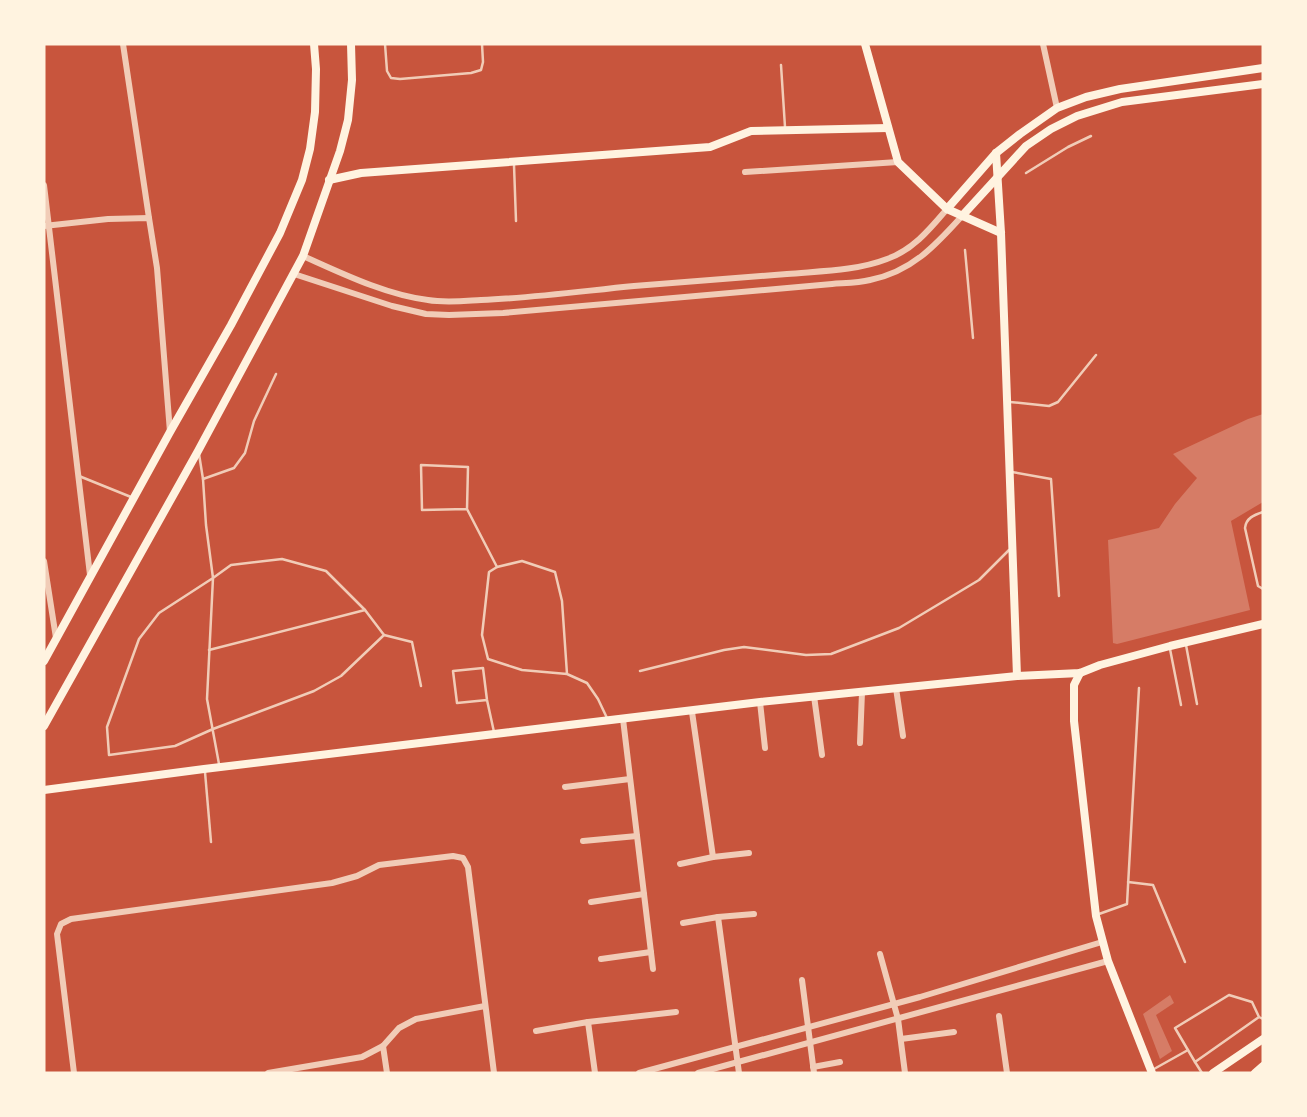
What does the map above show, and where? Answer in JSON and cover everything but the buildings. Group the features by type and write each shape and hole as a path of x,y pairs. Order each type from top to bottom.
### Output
{"main road":[{"path":"44,661 280,233 302,180 310,149 315,112 314,44"},
{"path":"44,726 198,451 303,256 340,151 348,120 352,80 351,44"},
{"path":"865,44 898,162 947,209 1000,233"},
{"path":"947,209 996,153 1057,108 1086,97 1120,89 1263,68"},
{"path":"962,216 1026,146 1077,116 1122,102 1263,84"},
{"path":"329,180 361,173 709,147 751,131 888,128"},
{"path":"996,153 1017,676"},
{"path":"44,790 760,702 1017,676 1080,673 1170,646 1263,624"},
{"path":"1080,673 1074,685 1074,721 1096,916 1108,961 1151,1072"},
{"path":"1213,1073 1263,1038"},
{"path":"1255,1073 1263,1066"}],"street":[{"path":"123,44 156,268 170,432"},
{"path":"1043,44 1057,108"},
{"path":"1182,79 1184,94"},
{"path":"746,172 898,162"},
{"path":"44,185 46,226 90,575"},
{"path":"303,256 395,293 427,300 449,302 503,299 866,265 909,248 923,237 947,209"},
{"path":"294,274 392,306 426,314 503,313 870,280 895,273 918,260 933,248 962,216"},
{"path":"46,226 108,219 149,218"},
{"path":"44,561 56,640"},
{"path":"896,688 903,736"},
{"path":"860,743 862,692"},
{"path":"814,696 822,755"},
{"path":"760,702 765,748"},
{"path":"692,712 713,857"},
{"path":"624,719 653,969"},
{"path":"565,787 630,779"},
{"path":"583,841 637,836"},
{"path":"680,864 750,853"},
{"path":"74,1073 57,934 61,923 71,919 332,883 357,876 379,865 453,856 463,858 468,867 494,1073"},
{"path":"591,902 644,894"},
{"path":"683,923 754,914"},
{"path":"718,917 739,1073"},
{"path":"639,1073 1102,942"},
{"path":"601,959 651,951"},
{"path":"880,954 898,1019 905,1073"},
{"path":"698,1073 1108,961"},
{"path":"996,974 1001,990"},
{"path":"802,980 814,1070 840,1062"},
{"path":"268,1073 306,1070 324,1063 362,1057 383,1046 399,1028 416,1019 485,1006"},
{"path":"536,1031 676,1012"},
{"path":"999,1016 1007,1073"},
{"path":"588,1022 595,1073"},
{"path":"901,1039 954,1032"},
{"path":"383,1046 387,1073"},
{"path":"324,1063 325,1073"}],"lane":[{"path":"385,44 387,71 391,78 400,79 481,70 482,44"},
{"path":"781,65 786,130"},
{"path":"1026,173 1091,136"},
{"path":"513,161 516,221"},
{"path":"965,250 973,338"},
{"path":"1006,401 1049,406 1058,402 1096,355"},
{"path":"203,479 234,468 245,453 254,421 276,374"},
{"path":"198,451 214,578 208,699 220,767"},
{"path":"467,509 422,510 421,465 468,467 467,509 497,568"},
{"path":"1009,471 1051,480 1059,596"},
{"path":"78,476 135,498"},
{"path":"1263,512 1245,522 1258,586 1263,589"},
{"path":"640,671 744,647 831,654 899,628 979,580 1012,548"},
{"path":"384,635 341,676 314,691 213,729 175,747 109,755 107,727 139,639 159,613 231,565 282,559 326,571 365,610 384,635 412,642 421,687"},
{"path":"567,674 562,601 555,572 522,561 489,572 482,635 488,659 522,670 567,674 587,683 608,721"},
{"path":"209,650 365,610"},
{"path":"1186,642 1197,704"},
{"path":"1170,646 1181,705"},
{"path":"487,700 457,703 453,671 483,668 495,735"},
{"path":"1096,916 1127,904 1139,688"},
{"path":"204,769 211,842"},
{"path":"1128,882 1153,885 1185,962"},
{"path":"1195,1062 1261,1018 1252,1002 1229,995 1175,1028 1188,1049 1195,1062 1202,1073"},
{"path":"1151,1072 1188,1049"}]}
